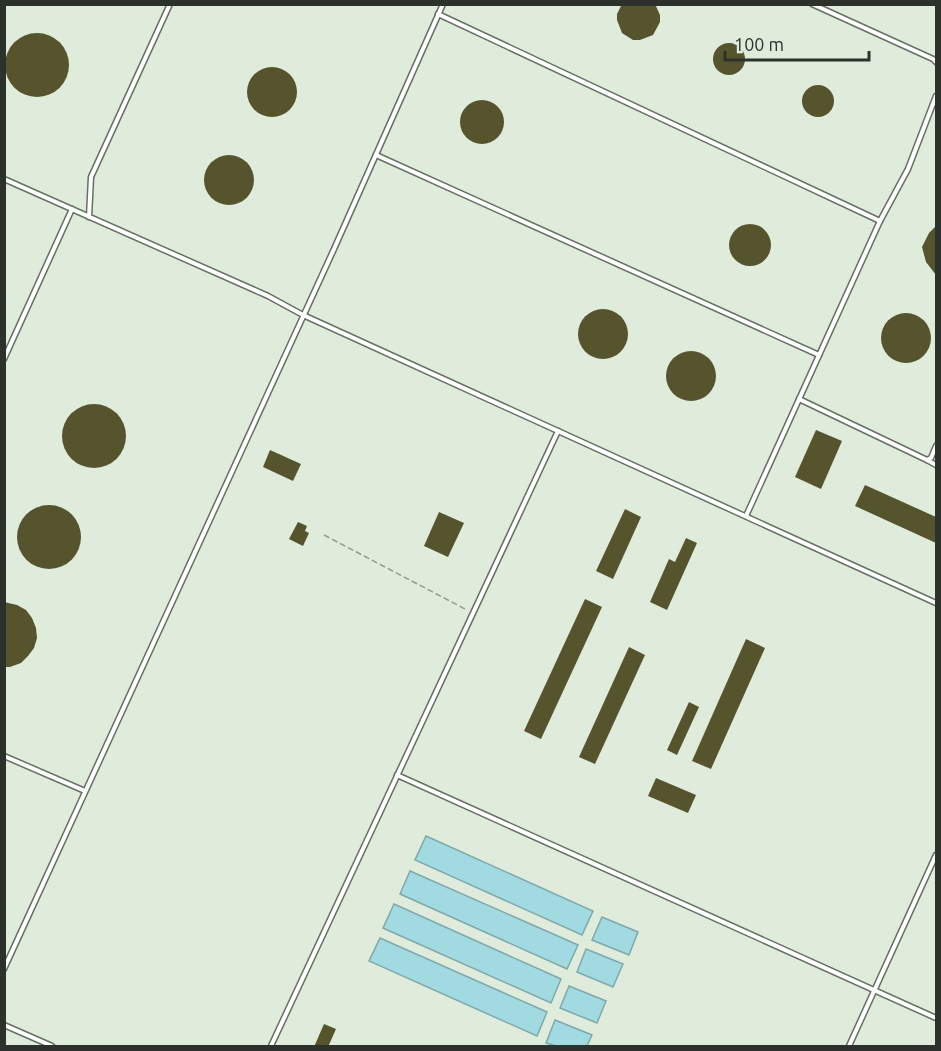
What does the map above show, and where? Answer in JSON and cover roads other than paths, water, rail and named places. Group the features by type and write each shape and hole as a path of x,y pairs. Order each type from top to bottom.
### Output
{"lane":[{"path":"89,217 91,177 170,4"},
{"path":"4,969 376,155 442,4"},
{"path":"812,4 936,62"},
{"path":"438,14 880,220"},
{"path":"746,516 880,220 908,170 936,96"},
{"path":"376,155 819,355"},
{"path":"4,179 268,296 303,315 936,603"},
{"path":"4,358 72,209"},
{"path":"799,399 936,465"},
{"path":"271,1047 558,431"},
{"path":"927,460 931,458 936,446"},
{"path":"4,756 85,791"},
{"path":"397,775 936,1018"},
{"path":"849,1047 936,855"},
{"path":"4,1025 52,1047"}],"water":[{"path":"426,836 593,911 582,935 415,860"},
{"path":"410,871 578,945 567,969 400,894"},
{"path":"394,904 561,979 551,1003 383,928"},
{"path":"602,917 638,932 629,955 592,940"},
{"path":"380,938 547,1012 537,1036 369,961"},
{"path":"586,949 623,964 613,987 577,972"},
{"path":"569,986 606,1001 597,1023 560,1008"},
{"path":"555,1020 592,1035 587,1046 556,1046 546,1043"}]}
